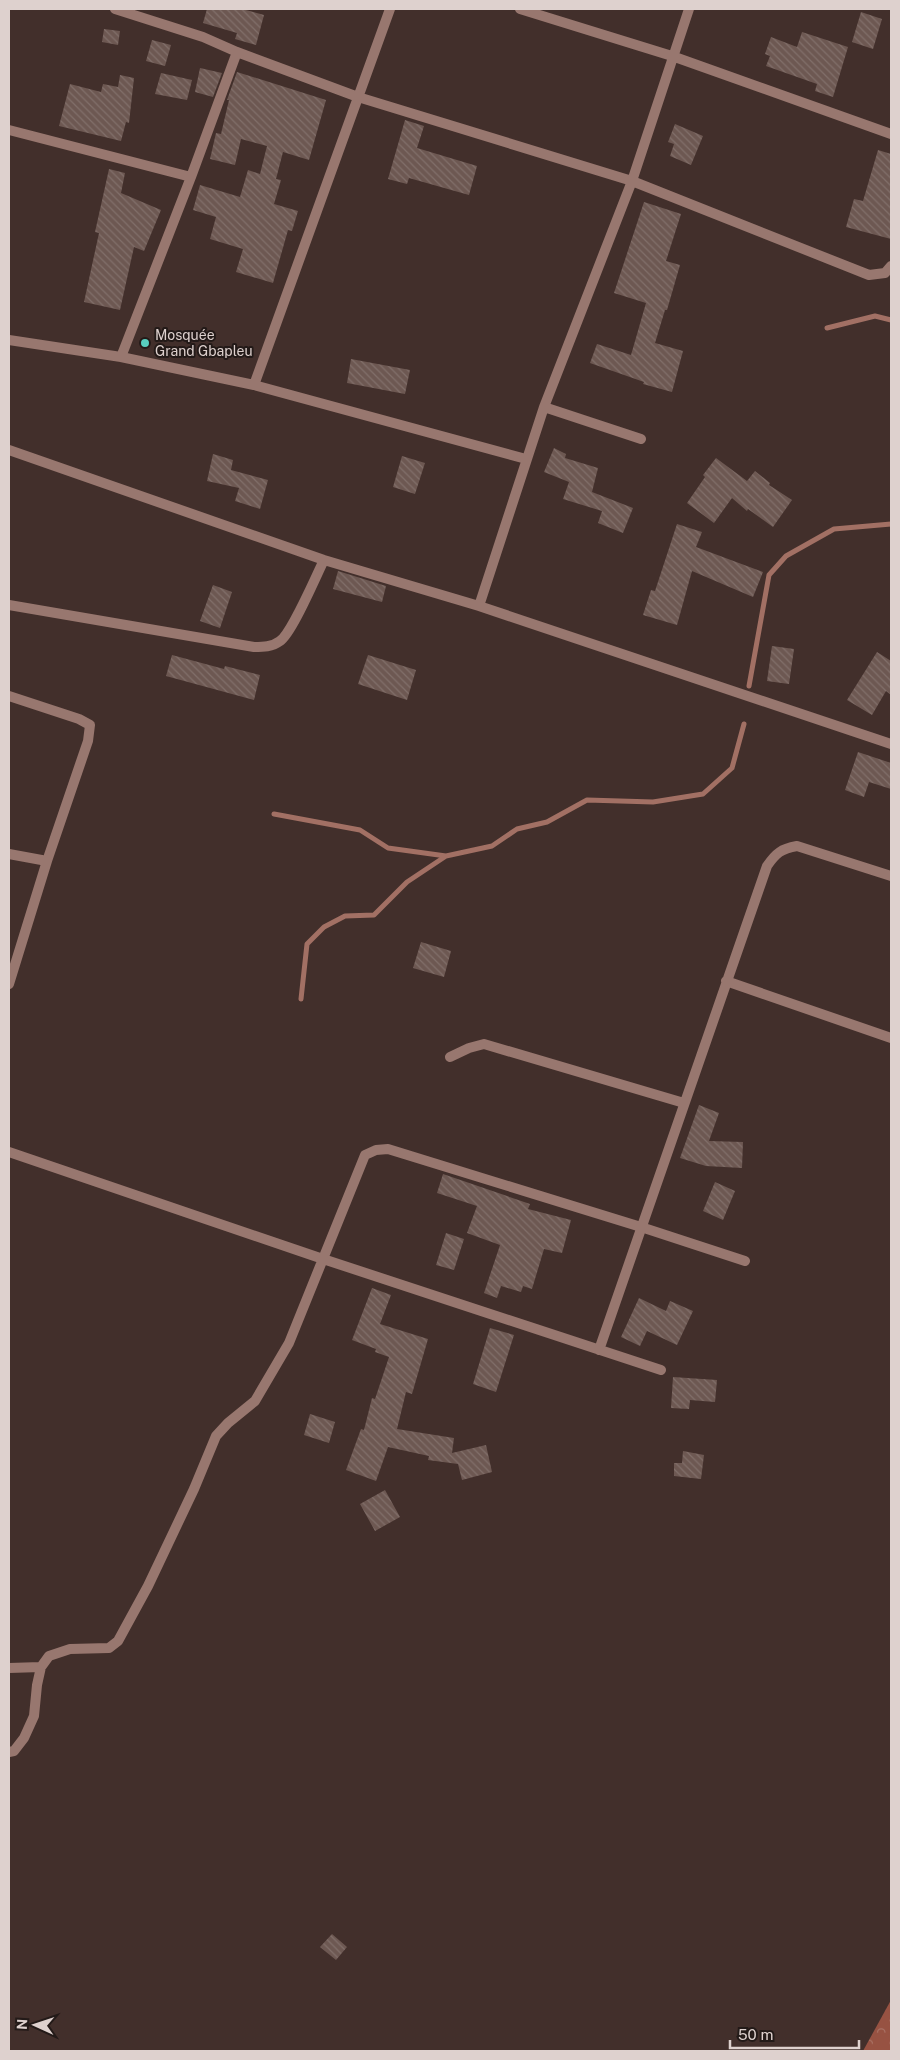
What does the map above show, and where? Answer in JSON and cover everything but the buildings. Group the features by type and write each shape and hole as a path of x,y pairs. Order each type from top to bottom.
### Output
{"street":[{"path":"115,9 203,38 358,97 632,181 869,275 885,273 891,266"},
{"path":"254,384 390,9"},
{"path":"520,9 672,56 891,134"},
{"path":"478,606 544,406 632,181 689,9"},
{"path":"121,357 191,176 236,52"},
{"path":"9,130 191,176"},
{"path":"9,340 121,357 254,384 526,459"},
{"path":"544,406 641,438"},
{"path":"9,450 324,560 478,606 891,744"},
{"path":"9,604 254,647 267,647 280,641 289,629 324,560"},
{"path":"9,696 79,718 90,725 88,741 47,861 9,984"},
{"path":"598,1350 767,866 782,849 797,846 891,876"},
{"path":"9,854 47,861"},
{"path":"726,981 891,1038"},
{"path":"450,1057 469,1048 484,1044 684,1103"},
{"path":"9,1752 14,1751 24,1738 34,1716 41,1667 49,1656 70,1649 109,1648 118,1641 144,1594 194,1489 216,1436 228,1423 255,1401 289,1343 365,1155 376,1150 388,1149 745,1261"},
{"path":"9,1152 323,1259 661,1370"},
{"path":"9,1668 41,1667"}],"green space":[{"path":"891,2000 891,2051 863,2051"}],"waterway":[{"path":"827,328 875,316 891,320"},
{"path":"749,686 769,575 786,556 834,529 891,524"},
{"path":"301,999 307,944 324,927 345,916 374,915 407,882 446,856 492,846 517,829 547,822 587,800 653,802 703,794 732,768 744,724"},
{"path":"274,814 360,830 388,848 446,856"}],"place":[{"name":"Mosquée Grand Gbapleu","path":"145,343"}]}
